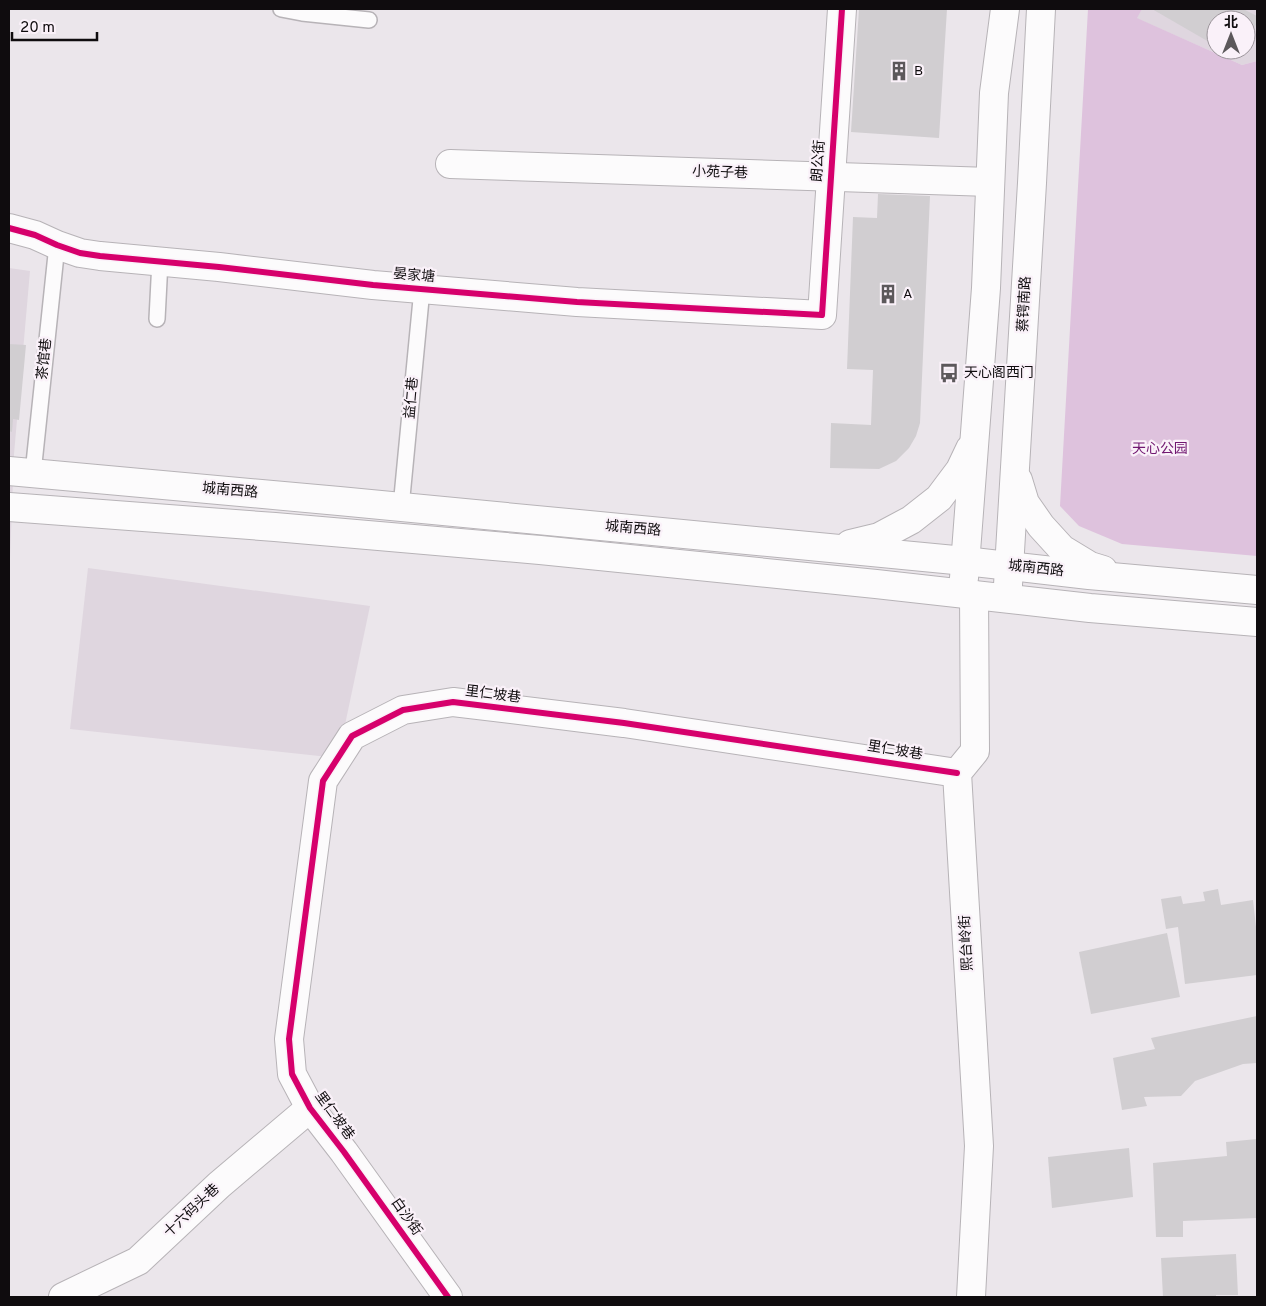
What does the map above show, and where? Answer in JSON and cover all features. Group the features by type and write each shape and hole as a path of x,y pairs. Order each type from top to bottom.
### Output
{"main road":[{"name":"朗公街","path":"822,315 842,9"},
{"path":"957,773 975,751 969,594 965,561 986,288 994,93 1004,9"},
{"name":"蔡锷南路","path":"1007,599 1041,9"},
{"name":"小苑子巷","path":"450,164 990,182"},
{"name":"晏家塘","path":"9,228 35,235 58,246 80,253 100,256 219,267 373,285 577,302 822,315"},
{"path":"834,548 879,537 911,520 939,498 960,470 974,439"},
{"name":"城南西路","path":"21,472 834,548 1257,590"},
{"path":"1015,472 1026,503 1041,526 1062,549 1090,566 1126,578"},
{"path":"9,507 275,527 540,550 1090,608 1257,622"},
{"name":"里仁坡巷","path":"344,1152 310,1108 292,1074 288,1039 323,781 352,736 402,710 453,702 624,723 957,773"},
{"name":"熙台岭街","path":"957,773 979,1146 971,1297"},
{"name":"十六码头巷","path":"63,1297 138,1261 219,1185 310,1108"},
{"name":"白沙街","path":"344,1152 448,1297"}],"lane":[{"path":"281,9 302,14 369,20"},
{"name":"茶馆巷","path":"21,472 58,246"},
{"path":"157,318 160,262"},
{"name":"益仁巷","path":"401,507 422,289"}],"shaded area":[{"path":"1142,9 1257,9 1257,61 1242,65 1231,60 1256,60 1256,10 1206,10 1206,49 1136,18"},
{"path":"9,268 30,271 14,454 10,559 9,559"},
{"path":"88,568 370,606 338,758 70,729"}],"green space":[{"name":"天心公园","path":"1088,9 1142,9 1137,18 1206,49 1206,60 1231,60 1242,65 1257,61 1257,556 1122,544 1079,526 1060,506"}],"building":[{"name":"B","path":"859,9 947,9 939,138 851,132"},
{"path":"1152,9 1246,9 1206,10 1206,40"},
{"name":"A","path":"878,194 930,196 920,423 916,436 909,448 896,461 879,469 830,468 831,423 871,425 873,370 847,369 853,217 877,218"},
{"path":"9,344 26,345 19,420 13,419 12,432 9,431"},
{"path":"1218,889 1221,905 1253,900 1257,926 1257,975 1185,984 1178,927 1166,929 1161,899 1181,896 1183,904 1205,901 1203,892"},
{"path":"1167,933 1180,997 1091,1014 1079,952"},
{"path":"1257,1016 1257,1063 1243,1064 1195,1081 1181,1096 1144,1097 1147,1106 1122,1110 1113,1058 1155,1049 1151,1038"},
{"path":"1257,1139 1257,1218 1183,1221 1183,1237 1156,1237 1153,1163 1227,1156 1226,1142"},
{"path":"1129,1148 1133,1197 1052,1208 1048,1157"},
{"path":"1236,1254 1238,1295 1163,1297 1161,1258"}],"cycle path":[{"path":"9,228 35,235 80,253 100,256 219,267 373,285 577,302 822,315 842,9"},
{"path":"448,1297 344,1152 310,1108 292,1074 289,1039 323,781 352,736 403,710 453,702 624,723 957,773"}],"place":[{"name":"B","path":"899,71"},
{"name":"A","path":"888,294"},
{"name":"天心阁西门","path":"949,373"}]}
